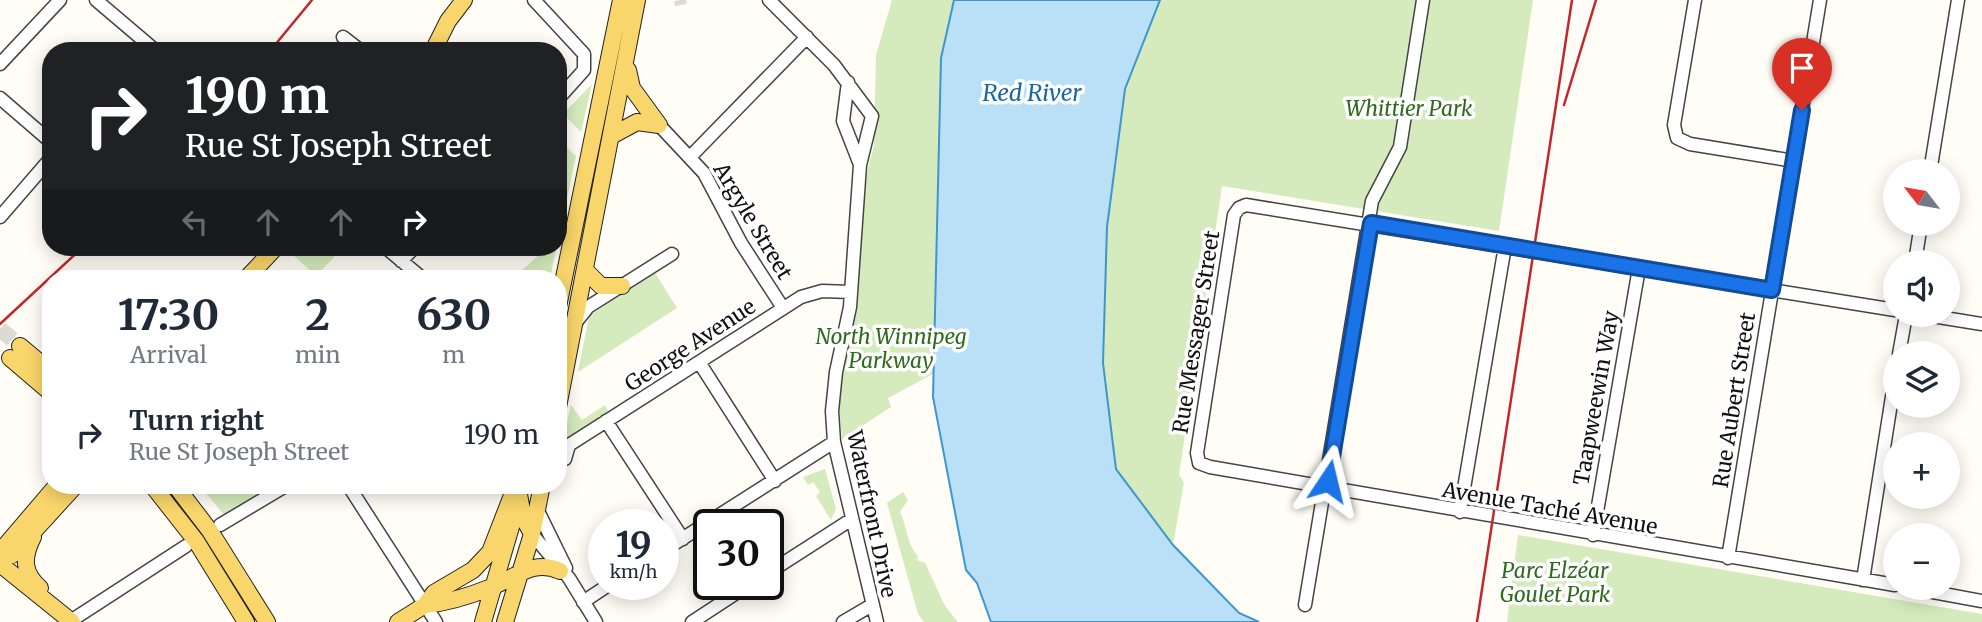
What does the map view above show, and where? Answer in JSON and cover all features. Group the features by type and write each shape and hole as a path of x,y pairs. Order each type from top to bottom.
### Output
{"main road":[{"path":"438,42 448,21 464,0"},
{"path":"566,270 621,0"},
{"path":"567,364 638,0"},
{"path":"627,65 632,88 659,125"},
{"path":"613,135 637,122 659,125"},
{"path":"254,270 268,256"},
{"path":"585,270 601,286 622,286"},
{"path":"42,367 15,352 42,383"},
{"path":"2,558 5,546 49,494"},
{"path":"2,558 12,555 34,534 68,494"},
{"path":"159,494 196,541 246,622"},
{"path":"182,494 210,531 267,622"},
{"path":"425,605 434,593 473,570 493,548 516,494"},
{"path":"483,622 495,586 517,494"},
{"path":"519,494 523,517 532,534"},
{"path":"505,622 532,534 540,494"},
{"path":"34,534 25,564 31,580 70,622"},
{"path":"2,558 41,600 49,601"},
{"path":"398,622 425,605 495,586 521,572 545,566 564,575"}],"street":[{"path":"0,64 60,0"},
{"path":"96,0 145,42"},
{"path":"534,0 581,46 586,61 579,78 567,90"},
{"name":"Waterfront Drive","path":"769,0 848,82 872,116 860,165 852,292 834,390 834,442 877,622"},
{"path":"1305,605 1327,488 1375,192 1400,147 1423,0"},
{"path":"1695,0 1674,125 1677,138 1690,144 1794,161"},
{"name":"Rue Aubert Street","path":"1728,558 1820,0"},
{"path":"1932,159 1958,0"},
{"path":"343,37 349,42"},
{"path":"690,157 807,37"},
{"name":"Waterfront Drive","path":"848,82 843,121 860,165"},
{"path":"0,98 42,134"},
{"path":"845,112 856,105 868,109"},
{"name":"Argyle Street","path":"659,125 704,173 741,243 783,308"},
{"path":"847,130 860,134 871,126"},
{"path":"0,216 42,168"},
{"name":"Rue Messager Street","path":"1199,463 1197,449 1234,215 1239,208 1246,205 1371,223"},
{"path":"1371,223 1883,308"},
{"path":"1460,512 1505,246"},
{"path":"576,322 588,307 672,254"},
{"path":"395,256 412,270"},
{"path":"401,261 406,256"},
{"name":"Taapweewin Way","path":"1592,535 1639,268"},
{"name":"George Avenue","path":"567,452 569,445 783,308 816,292 852,292"},
{"path":"1960,320 1982,324"},
{"path":"699,362 775,481"},
{"path":"1863,580 1889,418"},
{"path":"606,421 683,538"},
{"path":"679,541 834,442"},
{"name":"Avenue Taché Avenue","path":"1199,463 1460,512 1883,583"},
{"path":"220,525 270,494"},
{"path":"354,494 436,622"},
{"path":"537,508 564,575"},
{"path":"784,563 852,519"},
{"path":"532,534 596,622"},
{"path":"70,622 186,546"},
{"path":"1960,597 1982,601"},
{"path":"583,601 588,598"},
{"path":"692,622 726,600"},
{"path":"843,622 872,604"}],"green space":[{"name":"North Winnipeg Parkway","path":"892,0 954,0 941,58 933,374 888,398 891,407 842,439 838,393 854,319 867,173 874,145 876,55"},
{"name":"Whittier Park","path":"1160,0 1533,0 1499,231 1222,186 1179,475 1184,482 1173,545 1116,469 1103,363 1107,227 1125,89"},
{"path":"592,84 581,132 567,118 567,110"},
{"path":"567,148 576,156 567,198"},
{"path":"294,256 335,256 322,270 310,270"},
{"path":"538,256 555,256 552,270 522,270"},
{"path":"655,273 677,308 578,372 589,316"},
{"path":"571,405 582,420 605,405 609,414 568,440 567,447 567,423"},
{"path":"825,469 836,509 831,520 816,496 820,492 813,482 808,485 803,477"},
{"path":"903,492 908,500 900,512 918,556 917,560 925,563 945,606 958,622 924,622 918,614 887,503"},
{"path":"206,494 257,494 224,515"},
{"name":"Parc Elzéar Goulet Park","path":"1518,535 1883,597 1883,600 1900,600 1982,614 1982,622 1507,622"}],"water":[{"name":"Red River","path":"954,0 1160,0 1125,89 1107,227 1103,363 1116,469 1173,545 1239,613 1259,622 991,622 977,583 966,570 933,397 941,58"}],"tunnel":[{"path":"680,0 681,5"},
{"path":"0,329 20,346"}],"railway":[{"path":"277,42 312,0"},
{"path":"1477,622 1572,0"},
{"path":"1564,105 1596,0"},
{"path":"58,270 73,256"},
{"path":"0,324 42,285"}],"route":[{"path":"1328,481 1371,223 1772,290 1802,110"}]}
